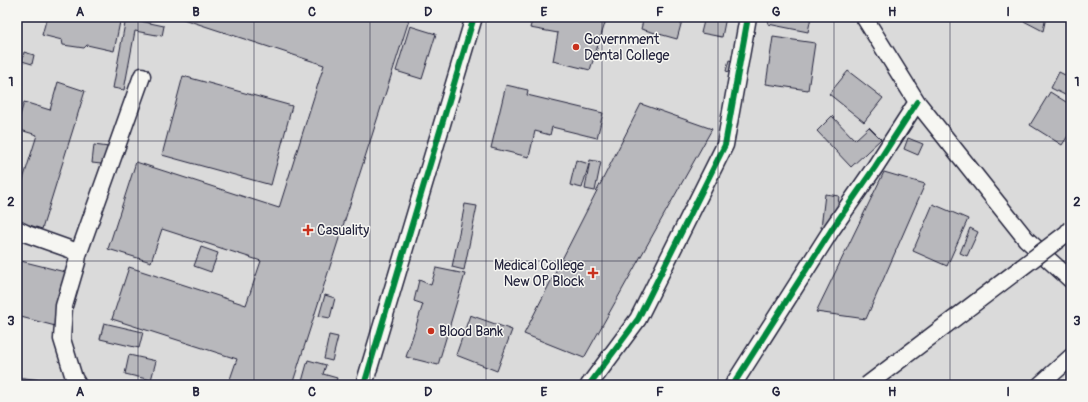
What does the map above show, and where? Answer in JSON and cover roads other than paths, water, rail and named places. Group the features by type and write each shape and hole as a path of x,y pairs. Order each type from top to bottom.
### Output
{"street":[{"path":"364,385 474,17"},
{"path":"588,385 638,319 725,144 748,17"},
{"path":"864,17 916,102 1026,239 1071,280"},
{"path":"78,385 74,378 62,339 64,306 78,254 142,76"},
{"path":"733,385 832,229 875,167 916,102"},
{"path":"17,228 27,234 72,250 78,254"},
{"path":"867,385 1062,237 1071,228"},
{"path":"1040,385 1071,356"}],"place":[{"name":"Government Dental College","path":"576,47"},
{"name":"Casuality","path":"308,230"},
{"name":"Medical College New OP Block","path":"593,273"},
{"name":"Blood Bank","path":"431,331"}]}
